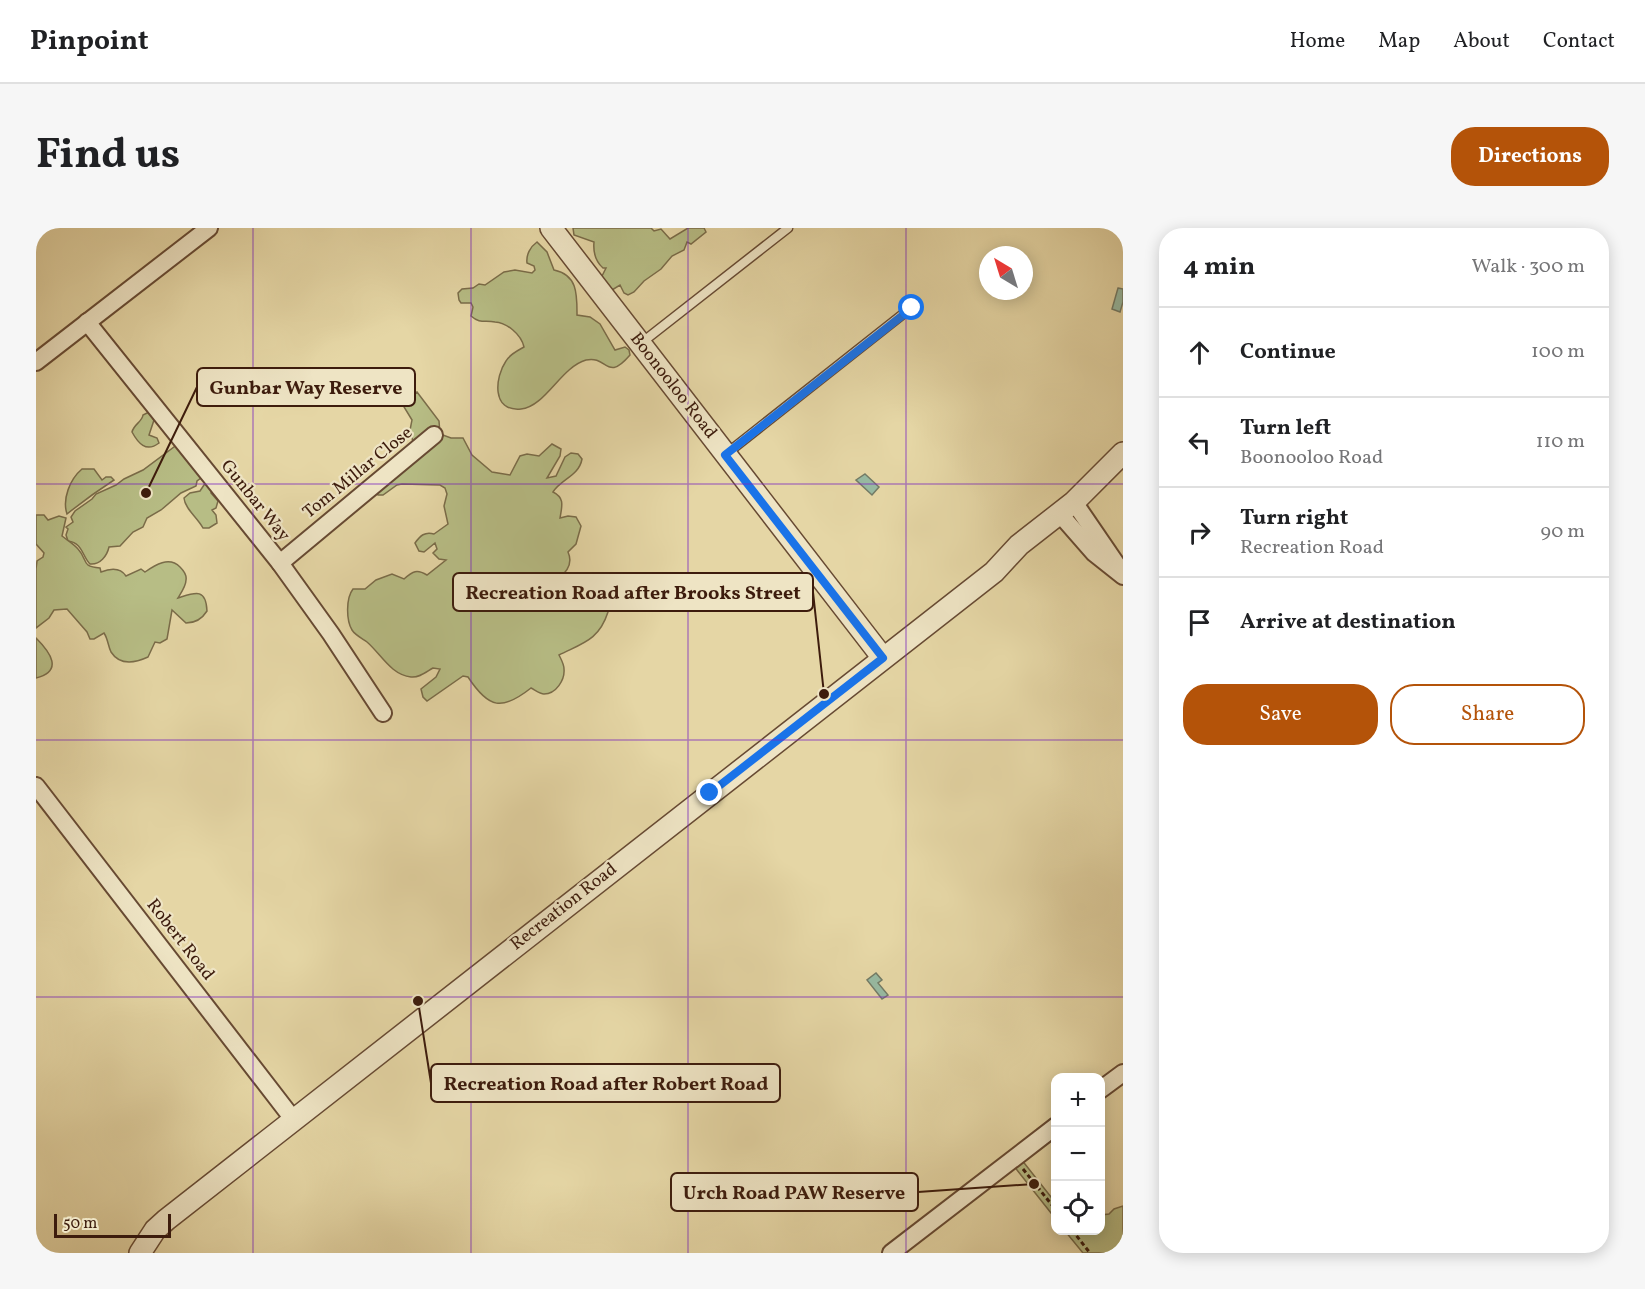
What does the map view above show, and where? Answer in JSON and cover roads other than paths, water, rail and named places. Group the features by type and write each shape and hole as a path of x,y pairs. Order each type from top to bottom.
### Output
{"street":[{"path":"36,362 209,228"},
{"name":"Boonooloo Road","path":"555,230 725,455 883,658"},
{"name":"Gunbar Way","path":"87,322 280,563 331,634 383,713"},
{"name":"Tom Millar Close","path":"280,563 434,435"},
{"name":"Recreation Road","path":"1071,513 1123,453"},
{"name":"Recreation Road","path":"141,1251 155,1230 166,1220 994,572 1019,545 1071,513 1123,468"},
{"path":"1071,513 1123,575"},
{"name":"Robert Road","path":"36,786 293,1119"},
{"path":"1105,1087 1123,1073"},
{"path":"891,1253 1055,1127"}],"lane":[{"path":"640,344 788,228"},
{"path":"725,455 912,308"}],"place":[{"name":"Gunbar Way Reserve","path":"146,493"},
{"name":"Recreation Road after Brooks Street","path":"824,694"},
{"name":"Recreation Road after Robert Road","path":"418,1001"},
{"name":"Urch Road PAW Reserve","path":"1034,1184"}]}
